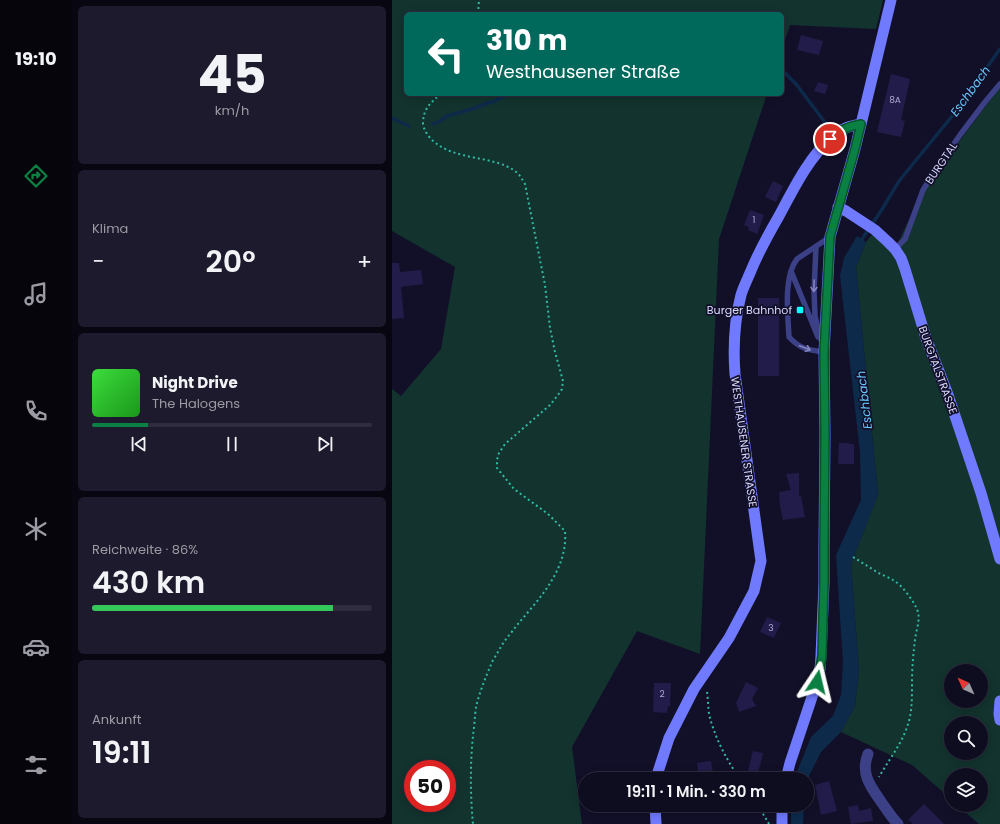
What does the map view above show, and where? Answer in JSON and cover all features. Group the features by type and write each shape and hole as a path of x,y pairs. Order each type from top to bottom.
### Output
{"main road":[{"path":"788,772 816,687 822,656 825,434 824,352 830,237 872,83 891,0"},
{"name":"WESTHAUSENER STRASSE","path":"658,772 669,738 694,689 729,638 754,591 761,561 734,374 734,332 743,290 759,251 801,177 814,158 830,139 839,132 851,125 861,124"},
{"name":"BURGTALSTRASSE","path":"838,207 875,230 895,249 901,258 926,338 949,399 981,493 1000,559"},
{"path":"1000,701 1000,720"},
{"path":"655,812 656,824"},
{"path":"782,812 782,824"}],"street":[{"path":"868,754 865,761 866,775 872,788 898,824"}],"lane":[{"name":"BURGTAL","path":"895,249 905,239 923,190 933,174 960,135 1000,84"},
{"path":"824,352 808,350 798,346 789,336 788,287 791,270 797,259 830,237"},
{"path":"816,247 814,291 815,316 824,352"},
{"path":"791,270 824,352"}],"path":[{"path":"478,12 479,0"},
{"path":"439,96 427,107 423,116 424,128 427,135 445,150 496,163 511,169 521,177 525,184 545,285 550,328 563,381 562,389 550,405 505,444 497,460 498,468 514,489 548,514 565,531 566,539 562,561 556,575 533,607 504,641 482,686 476,704 471,776 473,824"},
{"path":"853,558 894,581 901,587 917,608 919,616 912,661 910,719 901,743 887,762 872,788"},
{"path":"703,676 714,729 718,740 735,772"},
{"path":"762,812 769,824"}],"green space":[{"path":"392,0 883,0 876,29 790,25 784,43 784,12 404,12 404,96 766,96 719,239 700,654 637,631 572,747 578,793 578,812 580,812 582,824 392,824 392,389 401,396 441,349 455,267 392,231"},
{"path":"1000,87 1000,824 979,824 965,812 988,812 988,768 944,768 944,793 912,765 841,732 855,706 859,670 851,564 878,494 856,267 866,242 875,230 895,249 923,190"}],"water":[{"path":"857,236 866,242 856,267 878,495 851,564 859,670 855,706 841,732 821,752 811,772 797,772 811,737 833,716 841,695 843,663 836,555 861,500 860,452 840,276 844,258"},
{"path":"791,812 804,812 803,824 791,824"}],"building":[{"path":"801,35 823,41 819,55 797,50"},
{"path":"891,74 910,79 901,120 905,121 901,137 877,132"},
{"path":"818,82 828,85 825,94 814,91"},
{"path":"773,181 783,186 776,202 765,197"},
{"path":"750,210 764,215 757,234 748,230 749,227 744,225"},
{"path":"392,263 399,263 400,272 421,270 423,284 401,287 404,318 392,319"},
{"path":"758,298 779,298 779,376 758,376"},
{"path":"839,443 854,444 854,464 838,464"},
{"path":"799,473 799,497 801,496 805,517 783,520 779,492 791,490 786,474"},
{"path":"767,617 781,623 774,638 760,632"},
{"path":"746,682 758,688 752,699 756,706 739,712 736,703"},
{"path":"654,683 671,683 670,706 668,706 667,713 653,712"},
{"path":"753,751 763,753 758,772 748,771"},
{"path":"711,761 713,772 698,772 697,763"},
{"path":"829,781 837,811 821,815 815,785"},
{"path":"924,804 944,824 913,824 908,820"},
{"path":"858,805 859,811 871,808 873,821 851,824 848,807"}],"waterway":[{"name":"Eschbach","path":"860,242 899,181 953,115 1000,49"},
{"path":"784,72 796,84 827,125"},
{"path":"433,124 447,116 472,109 505,96"},
{"path":"392,118 409,126"}],"place":[{"name":"Burger Bahnhof","path":"800,310"}],"route":[{"path":"817,682 822,656 825,434 824,352 830,237 861,124 851,125 844,128 830,139"}]}
